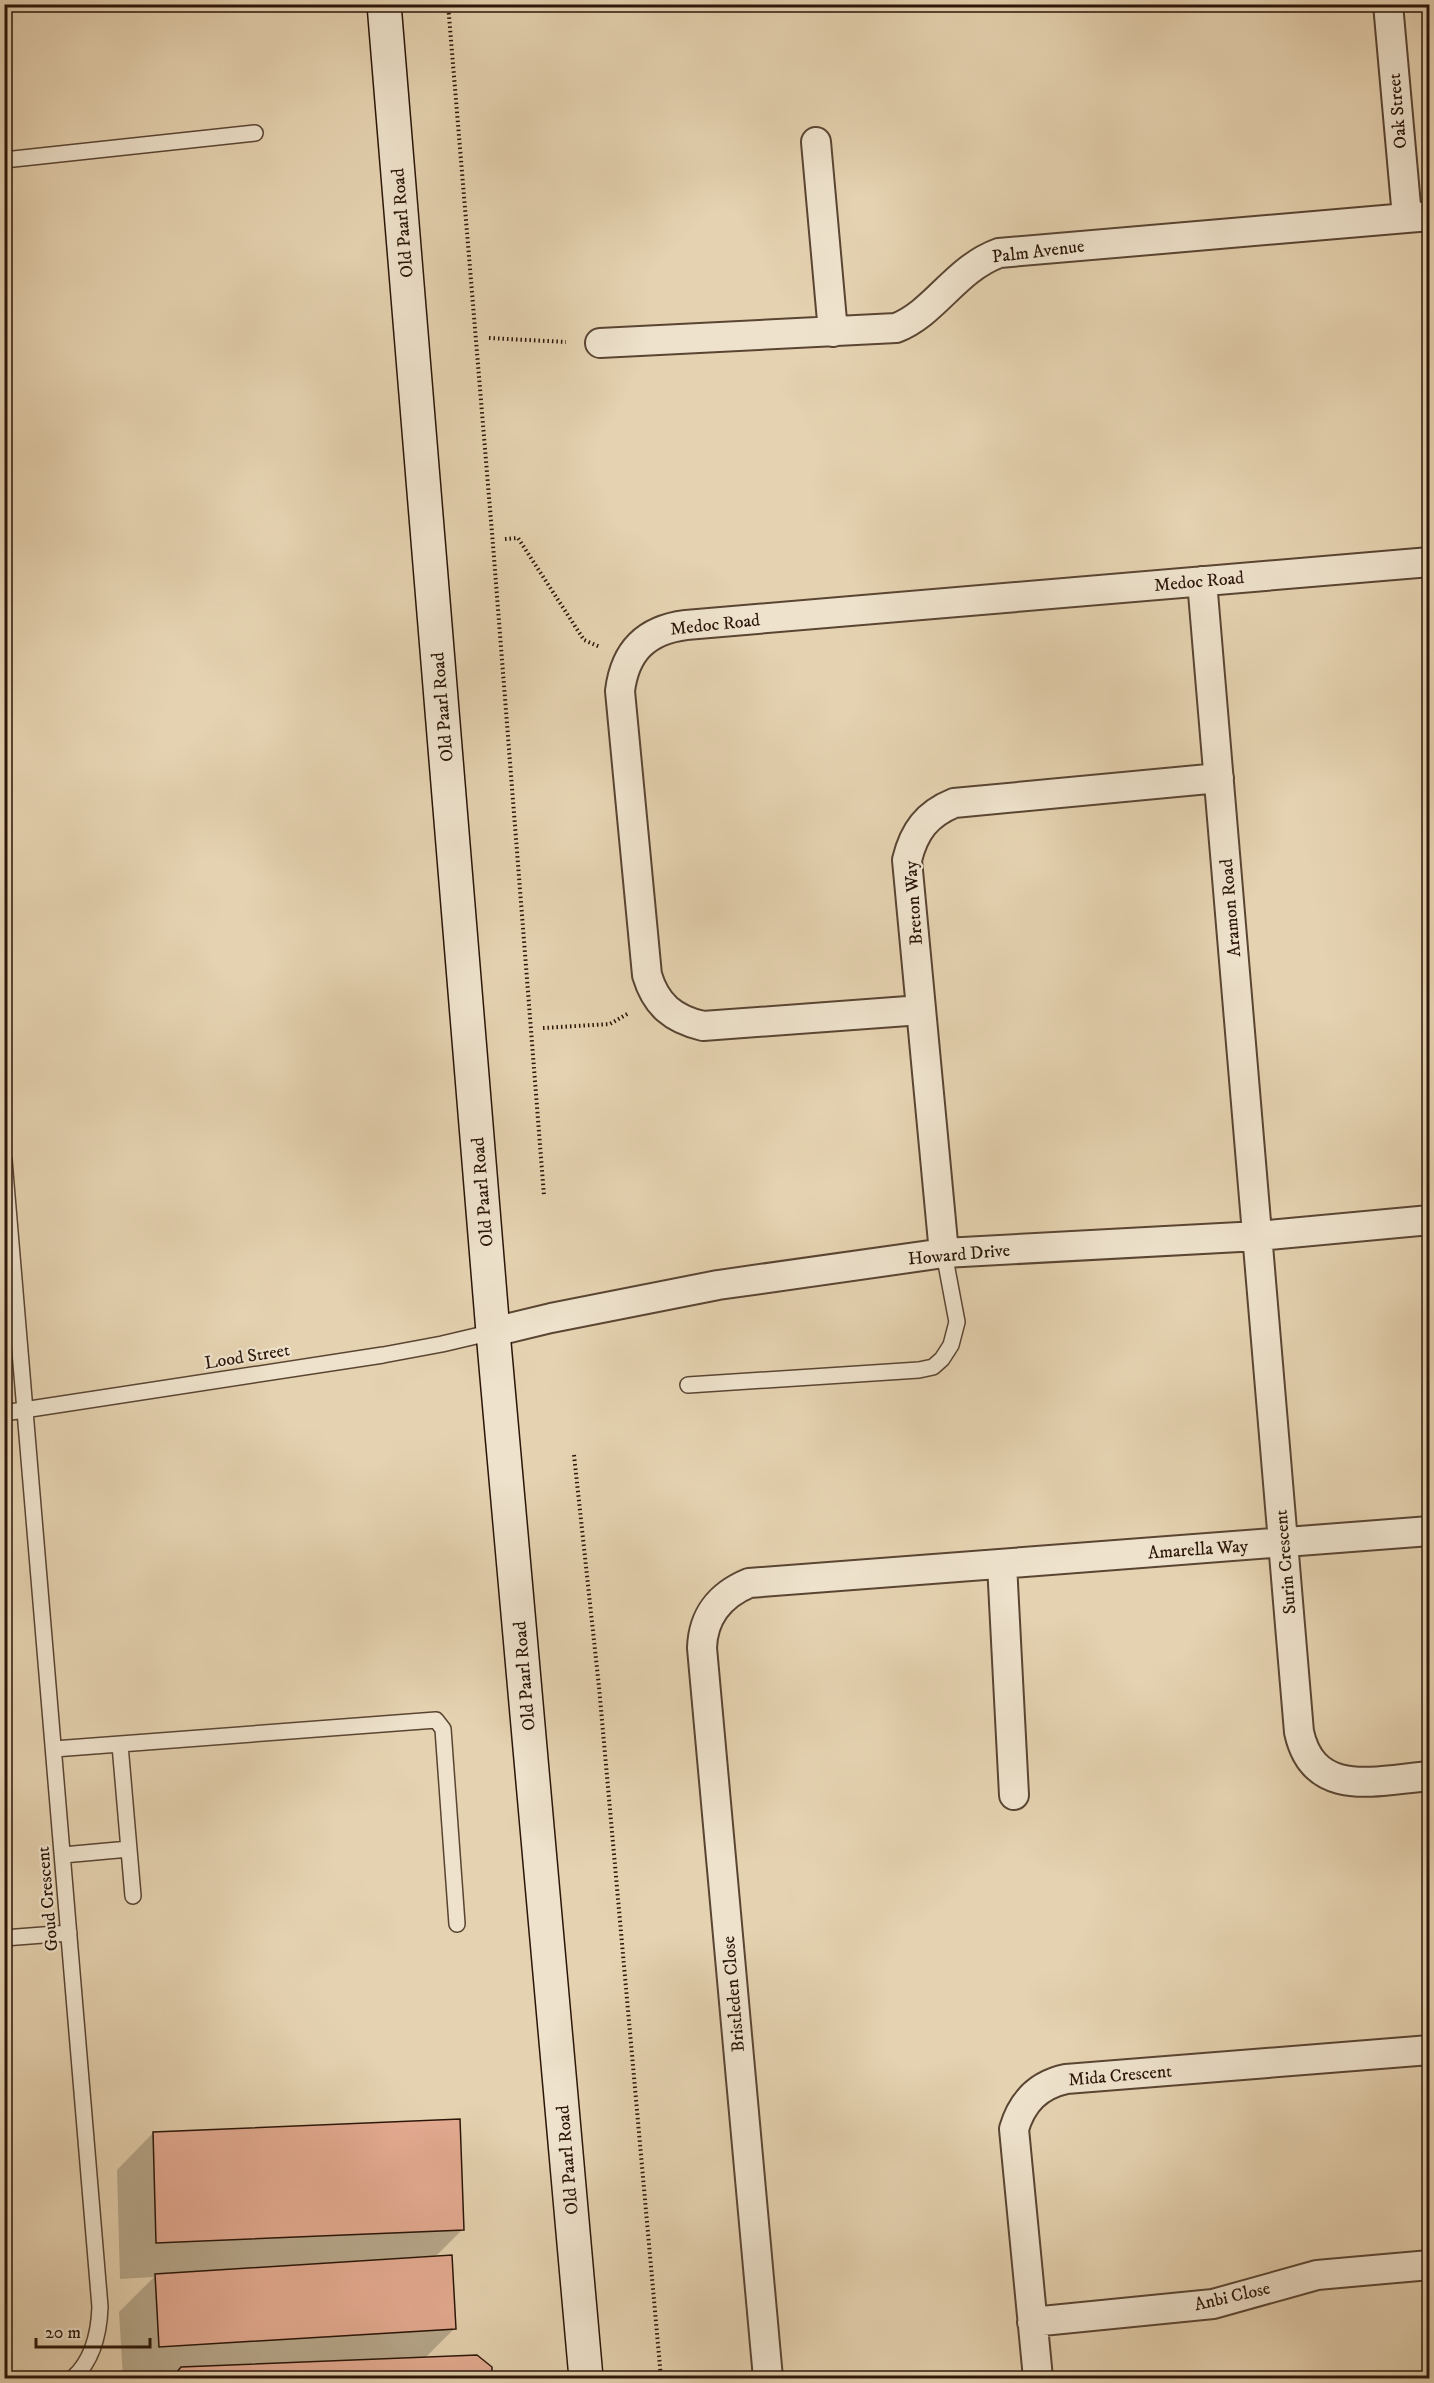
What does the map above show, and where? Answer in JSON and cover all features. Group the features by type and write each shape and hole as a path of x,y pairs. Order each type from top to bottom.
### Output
{"main road":[{"name":"Old Paarl Road","path":"384,4 494,1332 586,2379"}],"street":[{"name":"Oak Street","path":"1388,4 1418,217"},
{"path":"816,142 833,332"},
{"name":"Palm Avenue","path":"600,343 897,328 912,321 970,267 983,258 999,253 1418,217"},
{"name":"Medoc Road","path":"921,1010 703,1026 687,1023 673,1015 655,996 647,975 620,691 622,676 628,660 646,639 658,631 671,627 1430,562"},
{"name":"Aramon Road","path":"1202,581 1258,1236"},
{"name":"Breton Way","path":"944,1253 907,860 911,842 929,816 954,803 1219,778"},
{"name":"Howard Drive","path":"494,1332 718,1284 944,1253 1258,1236 1430,1220"},
{"name":"Surin Crescent","path":"1258,1236 1299,1731 1308,1758 1317,1768 1342,1781 1430,1776"},
{"name":"Amarella Way","path":"712,1611 725,1596 749,1583 1430,1531"},
{"path":"1002,1564 1014,1795"},
{"name":"Bristleden Close","path":"712,1611 705,1623 702,1647 768,2379"},
{"name":"Mida Crescent","path":"1038,2379 1014,2129 1024,2104 1042,2087 1066,2079 1430,2050"},
{"name":"Anbi Close","path":"1032,2322 1213,2304 1317,2275 1430,2265"}],"lane":[{"path":"4,160 255,133"},
{"name":"Goud Crescent","path":"4,1160 100,2307 96,2343 77,2377"},
{"path":"688,1385 919,1370 933,1367 942,1359 951,1345 957,1322 944,1253"},
{"name":"Lood Street","path":"4,1413 383,1355 494,1332"},
{"path":"54,1749 436,1720 443,1729 457,1924"},
{"path":"120,1745 133,1896"},
{"path":"63,1855 129,1849"},
{"path":"4,1938 69,1933"}],"path":[{"path":"448,4 482,395 544,1196"},
{"path":"489,338 600,343"},
{"path":"505,540 518,538 584,640 628,660"},
{"path":"543,1028 610,1024 655,996"},
{"path":"574,1455 599,1687 661,2379"}],"building":[{"path":"460,2119 464,2230 156,2243 153,2132"},
{"path":"452,2255 456,2329 159,2347 155,2274"},
{"path":"477,2355 492,2367 492,2378 172,2378 181,2367"}]}
